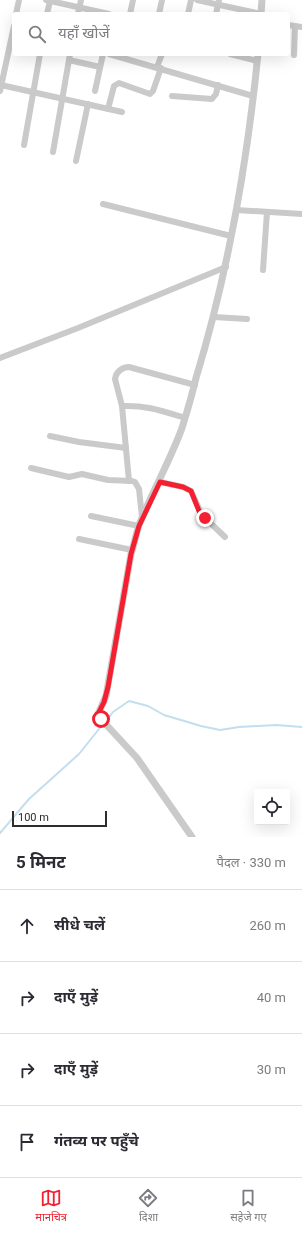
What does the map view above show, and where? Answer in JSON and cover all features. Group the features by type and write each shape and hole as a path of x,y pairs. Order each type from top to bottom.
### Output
{"street":[{"path":"17,12 20,0"},
{"path":"47,12 48,0 101,12"},
{"path":"79,12 81,0"},
{"path":"130,12 133,0"},
{"path":"159,12 162,0"},
{"path":"188,12 191,0"},
{"path":"197,0 219,2 254,12"},
{"path":"261,12 262,0"},
{"path":"216,12 219,2"},
{"path":"294,55 291,26 302,27"},
{"path":"12,36 1,88 34,92 122,112"},
{"path":"24,145 40,56"},
{"path":"94,91 103,56"},
{"path":"116,56 253,96"},
{"path":"108,109 114,86 116,84 119,83 150,94 153,91 162,56"},
{"path":"192,837 148,773 98,714 104,702 107,691 132,550 142,518 160,482 184,418 214,316 226,267 253,96 257,58 244,56"},
{"path":"52,152 70,57 100,67"},
{"path":"172,96 212,99 216,94 218,85"},
{"path":"76,161 88,104"},
{"path":"103,204 231,236"},
{"path":"236,210 302,214"},
{"path":"263,270 266,212"},
{"path":"0,358 93,322 226,267"},
{"path":"214,316 247,319"},
{"path":"129,481 122,406 115,379 118,372 125,367 139,368 194,385"},
{"path":"122,406 139,406 161,410 184,418"},
{"path":"50,436 86,443 126,448"},
{"path":"31,468 69,477 82,474 108,480 136,482 142,518"},
{"path":"160,482 183,487 191,491 202,515 225,537"},
{"path":"91,516 139,526"},
{"path":"79,539 132,550"}],"waterway":[{"path":"106,721 113,712 129,701 148,706 164,715 220,730 239,727 276,725 302,727"},
{"path":"0,833 29,799 79,754 103,724"}],"route":[{"path":"101,719 98,711 104,702 108,687 131,554 139,526 160,482 183,487 191,491 197,508 205,518"}]}
